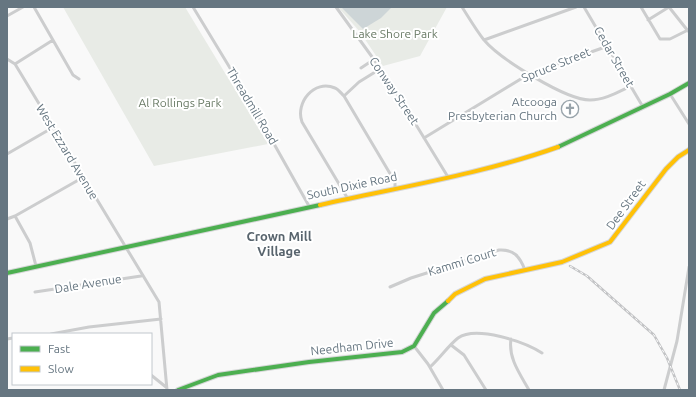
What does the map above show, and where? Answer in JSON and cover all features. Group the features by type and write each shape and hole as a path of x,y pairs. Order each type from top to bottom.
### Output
{"main road":[{"name":"South Dixie Road","path":"7,273 509,163 547,152 670,94 689,83"},
{"name":"Dee Street","path":"525,270 547,266 582,255 610,242 666,169 678,157 689,150"},
{"path":"414,346 434,313 455,294 485,279 525,270"},
{"name":"Needham Drive","path":"178,390 218,375 309,362 390,354 402,352 414,346"}],"street":[{"path":"7,16 23,7"},
{"path":"34,7 73,75 79,78"},
{"name":"Threadmill Road","path":"193,7 247,96 308,206"},
{"name":"Conway Street","path":"336,7 346,18 380,69 448,177"},
{"path":"462,7 484,40 508,61 561,91 577,98 589,100 600,99 631,86"},
{"path":"484,40 576,7"},
{"name":"Cedar Street","path":"584,7 643,107"},
{"path":"641,7 648,20 658,37 664,40 688,31 669,7 648,20"},
{"path":"14,64 53,40"},
{"name":"Spruce Street","path":"424,138 529,74 608,46"},
{"name":"West Ezzard Avenue","path":"7,59 14,64 141,276 159,302 166,389"},
{"path":"361,68 373,60"},
{"path":"344,96 359,82 380,69"},
{"path":"348,198 300,117 301,106 305,97 314,90 326,86 336,88 344,96 395,182 395,188"},
{"path":"670,94 689,124"},
{"path":"7,154 52,128"},
{"path":"7,219 16,216 82,178"},
{"path":"16,216 30,243 36,266"},
{"name":"Kammi Court","path":"390,287 411,278 506,249 518,255 525,270"},
{"path":"664,390 677,341 689,267"},
{"name":"Dale Avenue","path":"35,292 141,276"},
{"path":"58,333 89,327 161,319"},
{"path":"430,367 458,338 465,334 521,341 542,352"},
{"path":"511,339 511,352 514,362 529,390"},
{"path":"414,346 430,367 443,390"},
{"path":"451,346 464,355 486,390"},
{"path":"152,376 166,389"}],"green space":[{"name":"Al Rollings Park","path":"63,7 185,7 268,144 154,166"},
{"name":"Lake Shore Park","path":"338,7 447,7 420,56 383,66 360,32"}],"shaded area":[{"path":"341,7 392,7 381,18 363,29"}],"railway":[{"path":"570,266 587,276 654,335 667,358 680,390"}],"traffic: fast":[{"path":"558,147 670,94 689,83"},
{"path":"7,273 320,205"},
{"path":"178,390 218,375 309,362 402,352 414,346 434,313 448,301"}],"traffic: slow":[{"path":"320,205 500,165 558,147"},
{"path":"448,301 455,294 485,279 562,262 610,242 666,169 678,157 689,150"}],"place":[{"name":"Atcooga Presbyterian Church","path":"570,109"}],"district":[{"name":"Crown Mill Village","path":"279,244"}]}
